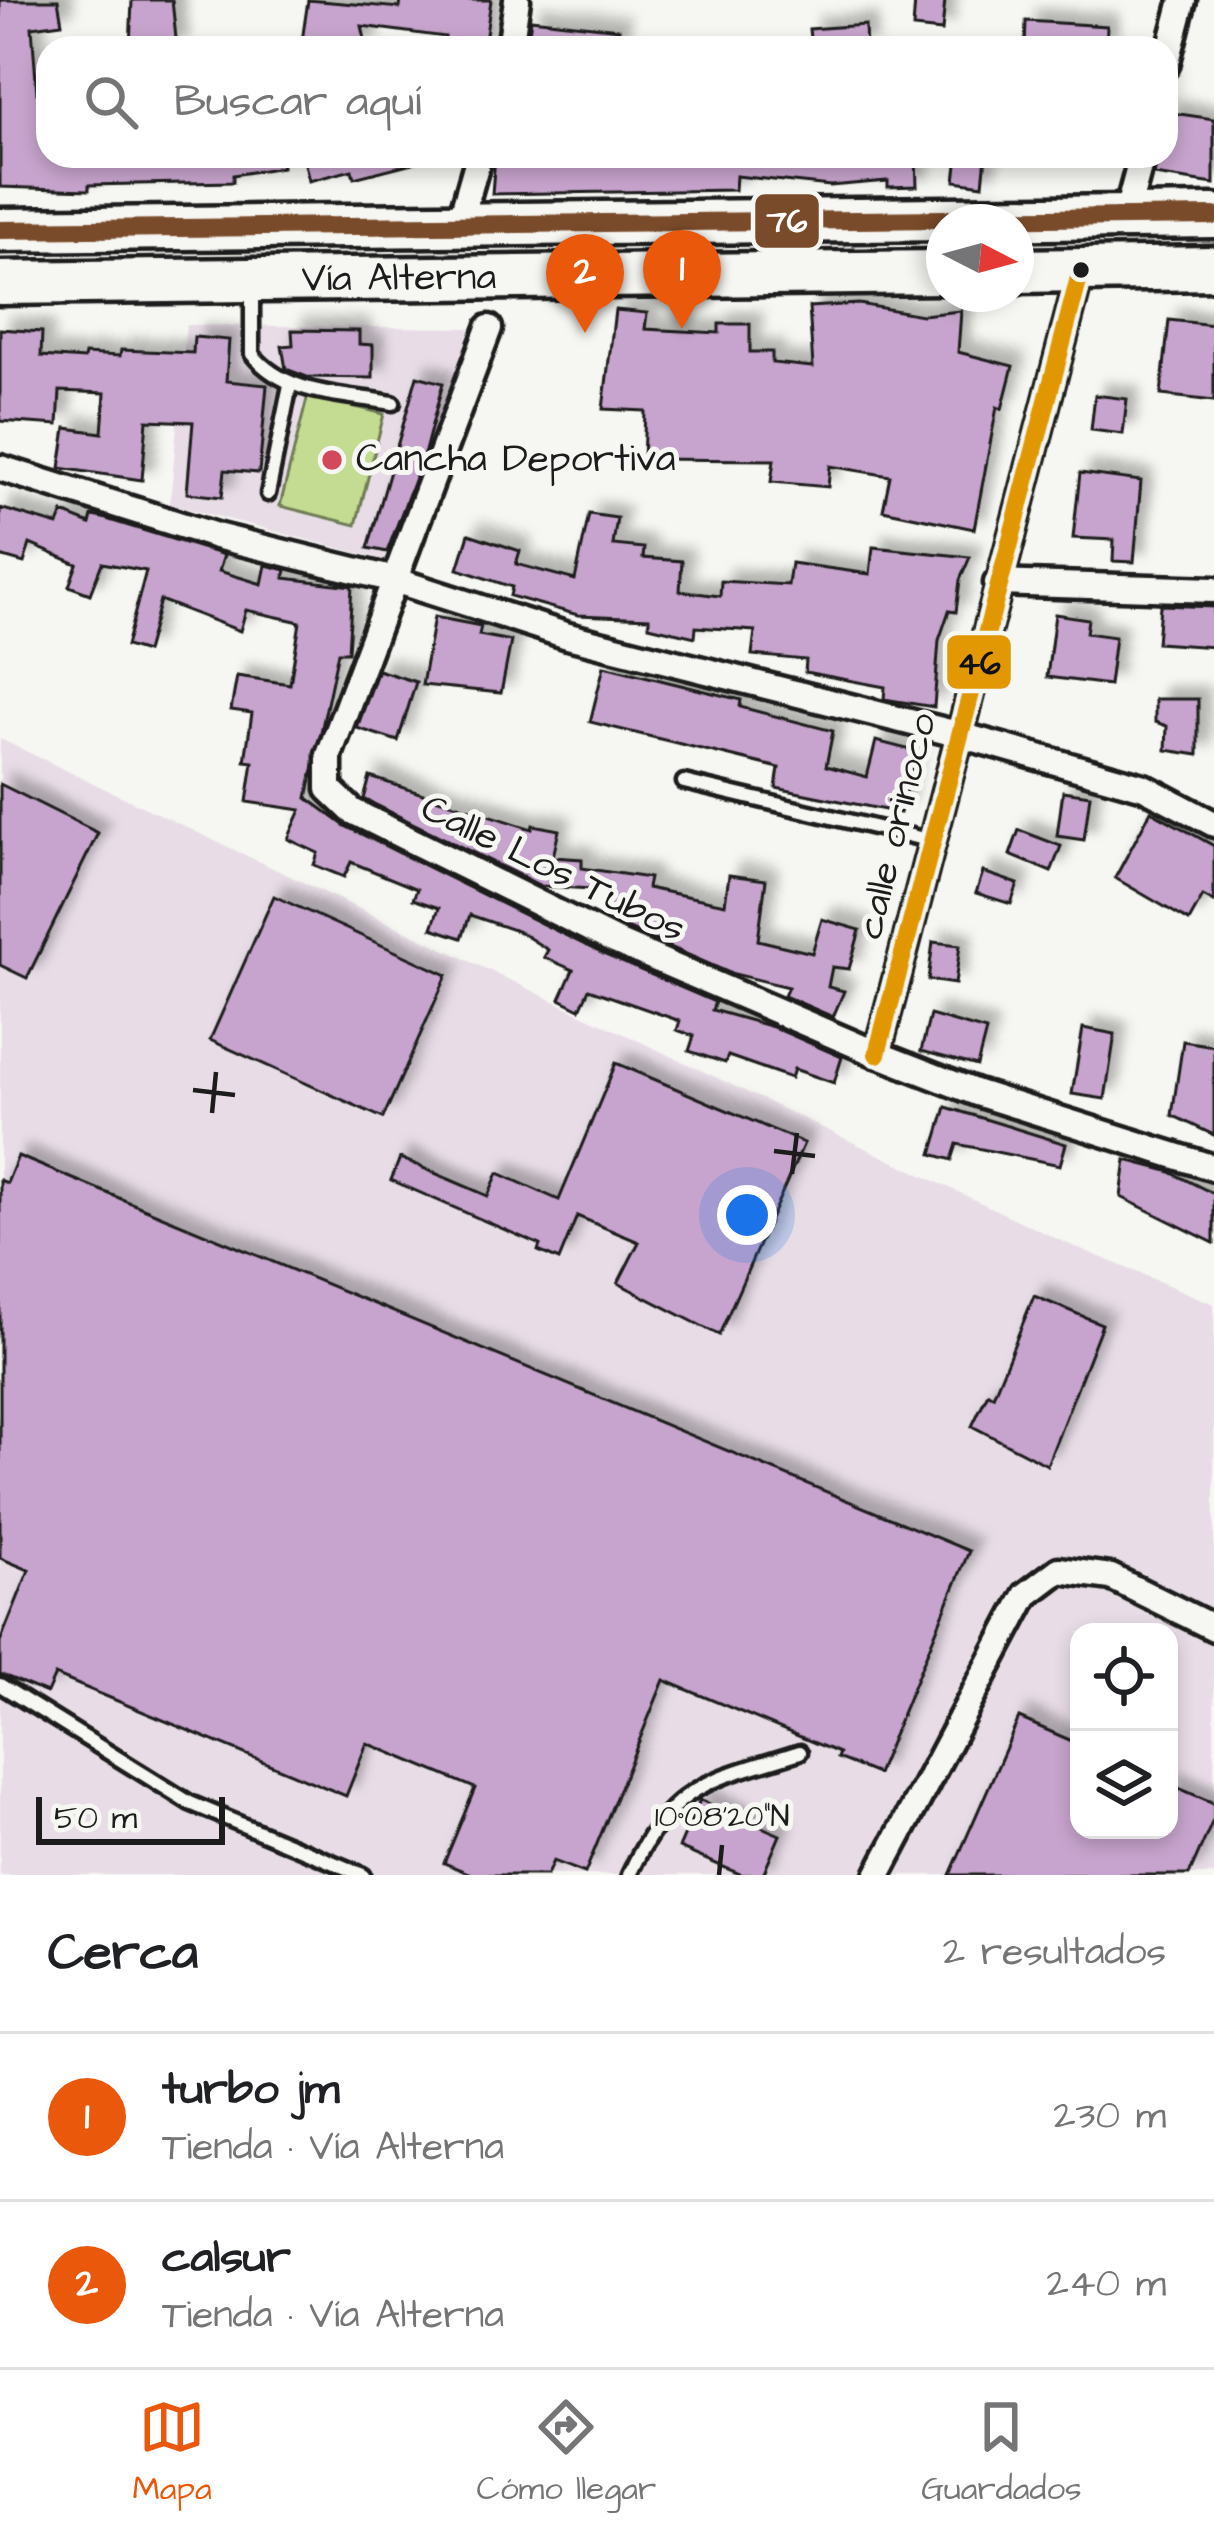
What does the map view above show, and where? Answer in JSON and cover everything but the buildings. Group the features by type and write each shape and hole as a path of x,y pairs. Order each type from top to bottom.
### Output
{"highway":[{"name":"Vía Alterna","path":"0,230 1214,216"},
{"path":"1034,271 1214,268"},
{"name":"Vía Alterna","path":"0,283 926,272"}],"street":[{"path":"512,36 517,0"},
{"path":"1173,36 1183,0"},
{"path":"460,222 476,168"},
{"path":"1126,216 1139,168"},
{"name":"calle orinoco","path":"877,1054 928,840 1081,270"},
{"name":"Calle Los Tubos","path":"489,328 391,579 329,755 329,789 352,811 612,940 877,1054 977,1093 1214,1168"},
{"path":"7,469 216,536 391,579 568,636 957,734 1144,788 1214,824"},
{"path":"997,583 1214,590"},
{"path":"878,1875 1026,1595 1059,1570 1111,1577 1214,1628"}],"lane":[{"path":"252,282 252,355 270,376 290,385 393,403"},
{"path":"268,494 290,385"},
{"path":"684,782 928,840"},
{"path":"0,1687 190,1803 363,1875"},
{"path":"629,1875 649,1831 693,1786 800,1752"}],"shaded area":[{"path":"186,325 470,328 400,564 170,504"},
{"path":"0,739 1066,1243 1214,1304 1214,1875 0,1875"}],"green space":[{"name":"Cancha Deportiva","path":"308,395 384,414 356,525 280,506"}],"transit line":[{"name":"76","path":"0,230 1214,216"},
{"name":"46","path":"877,1054 1081,270"}],"place":[{"name":"turbo jm","path":"682,329"},
{"name":"calsur","path":"585,333"},
{"name":"Cancha Deportiva","path":"332,460"}]}
